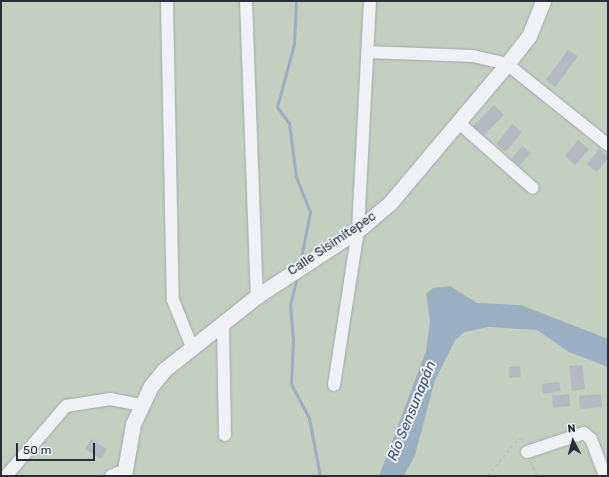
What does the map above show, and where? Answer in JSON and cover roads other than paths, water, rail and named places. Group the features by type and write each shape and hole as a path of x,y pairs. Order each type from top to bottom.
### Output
{"street":[{"path":"167,1 174,300 192,348"},
{"path":"246,1 257,296"},
{"path":"334,385 358,230 370,1"},
{"name":"Calle Sisimitepec","path":"120,474 128,442 140,405 164,370 223,325 257,296 358,230 390,203 459,123 507,64 528,36 543,1"},
{"path":"367,52 474,56 507,64 608,145"},
{"path":"459,123 533,188"},
{"path":"223,325 225,435"},
{"path":"6,476 66,406 110,400 140,405"},
{"path":"527,452 584,433 591,439 605,476"}],"water":[{"name":"Río Sensunapán","path":"450,286 477,303 521,305 608,339 608,367 569,352 537,330 488,327 465,332 456,339 435,380 415,455 404,476 379,476 426,351 430,321 426,294 433,288"}],"waterway":[{"path":"296,1 294,44 277,107 289,123 296,177 310,212 301,258"},
{"path":"296,281 290,305 293,339 291,384 309,418 320,476"}]}
